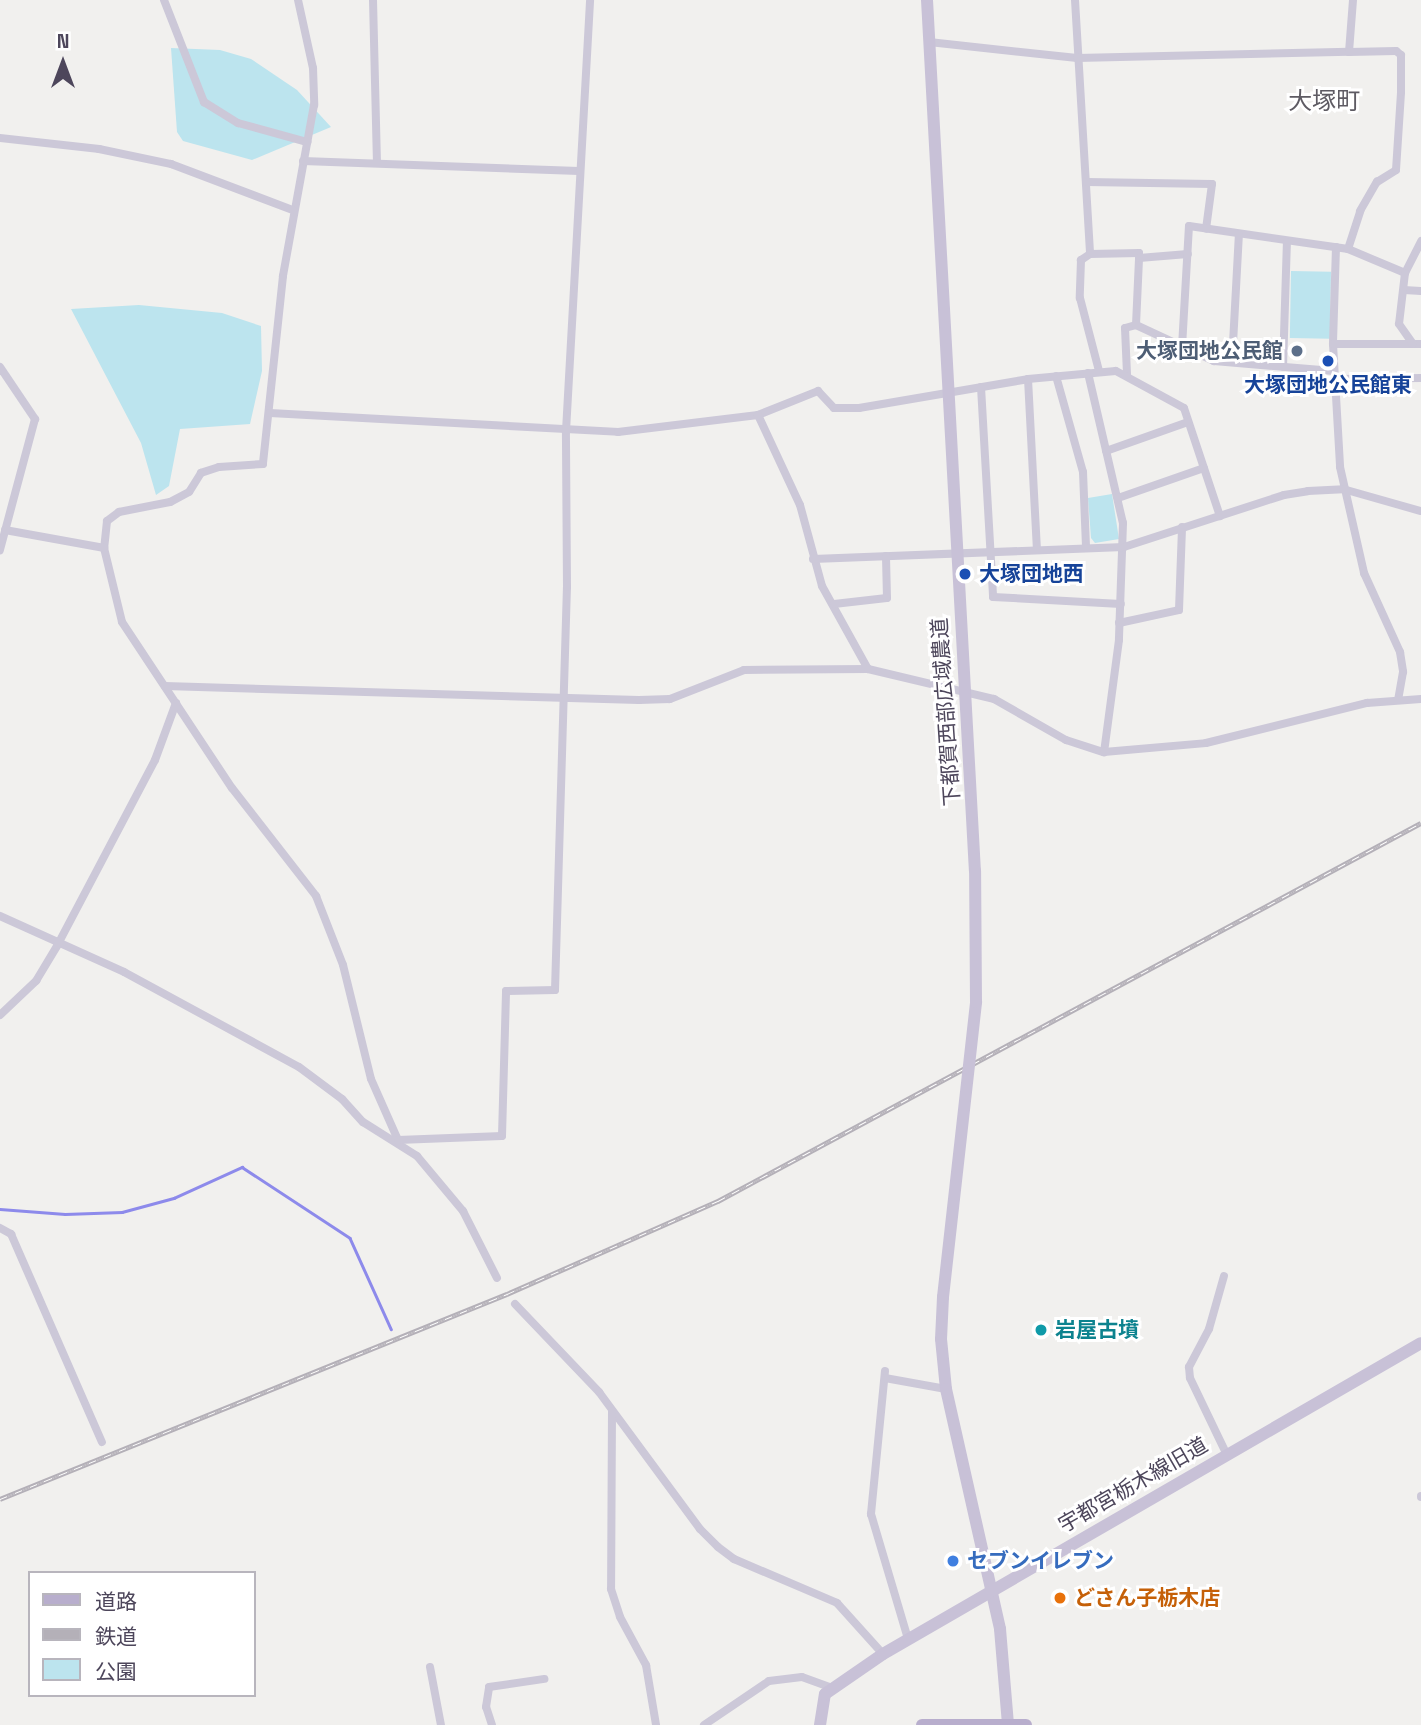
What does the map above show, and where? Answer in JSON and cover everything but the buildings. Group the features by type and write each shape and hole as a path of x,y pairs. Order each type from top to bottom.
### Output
{"main road":[{"path":"922,1725 1027,1725"}],"street":[{"path":"164,0 204,102 238,123 307,142"},
{"path":"298,0 313,68 314,105 293,210 263,464 210,470 170,502 119,512 107,521 104,548 122,622 232,788 316,896 343,965 371,1079 398,1140"},
{"path":"373,0 377,163"},
{"path":"398,1140 499,1138 503,1133 506,991 555,990 565,698 566,431 590,0"},
{"name":"下都賀西部広域農道","path":"927,0 955,551 975,871 976,1003 943,1297 941,1339 946,1389"},
{"path":"1075,0 1090,254"},
{"path":"1349,52 1353,0"},
{"path":"929,42 1077,58 1396,51 1402,55 1396,170 1377,182 1355,222 1348,249"},
{"path":"0,138 99,149 171,164 293,210"},
{"path":"303,161 579,171"},
{"path":"1087,182 1212,184 1206,229"},
{"path":"1182,347 1189,226 1348,249 1405,273"},
{"path":"1232,362 1239,234"},
{"path":"1417,344 1399,324 1405,273 1421,241"},
{"path":"1283,366 1287,242"},
{"path":"1336,247 1333,344 1343,489 1364,573 1400,652 1403,672 1398,700"},
{"path":"1099,371 1080,298 1081,260 1090,254 1139,253 1136,325"},
{"path":"1139,258 1188,254"},
{"path":"1404,290 1421,291"},
{"path":"1127,374 1125,328 1136,325 1214,361 1283,366 1334,375 1421,378"},
{"path":"1333,344 1417,344"},
{"path":"0,367 35,419 0,550"},
{"path":"270,413 618,432 758,415 818,391 834,408 1028,379 1099,371 1127,374 1184,408 1220,516"},
{"path":"1088,373 1118,498 1124,547 1121,604 1104,752"},
{"path":"1056,376 1083,472 1086,548"},
{"path":"1028,379 1037,549"},
{"path":"981,387 993,597 1121,604"},
{"path":"758,415 800,506 813,559 867,669"},
{"path":"1105,451 1188,422"},
{"path":"1118,498 1204,468"},
{"path":"813,559 955,551 1124,547 1284,495 1343,489 1421,511"},
{"path":"1119,623 1179,610 1182,527"},
{"path":"5,530 104,548"},
{"path":"834,604 887,598 886,556"},
{"path":"165,686 670,699 730,674 758,668 867,669 994,699 1066,740 1104,752 1206,743 1367,703 1421,699"},
{"path":"0,1015 36,981 57,946 155,760 176,703"},
{"path":"0,916 57,946 124,972 289,1062 342,1099 363,1122 398,1140 417,1156 463,1211 497,1278"},
{"path":"0,1228 11,1234 102,1442"},
{"path":"1224,1276 1209,1329 1189,1367 1190,1378 1226,1453"},
{"path":"515,1304 612,1411 699,1529 718,1547 741,1562 837,1604 883,1654"},
{"name":"宇都宮栃木線旧道","path":"833,1688 991,1588 1421,1343"},
{"path":"908,1639 871,1514 885,1375 946,1389 991,1588 1005,1664 1008,1725"},
{"path":"612,1411 611,1589 620,1617 646,1665 656,1725"},
{"path":"430,1667 441,1725"},
{"path":"704,1725 769,1681 802,1677 833,1688 820,1702 820,1725"},
{"path":"492,1725 486,1707 489,1688 544,1679"}],"green space":[{"path":"171,48 220,50 251,59 297,90 331,127 252,160 183,141 177,132"},
{"path":"1291,271 1331,272 1330,339 1290,338"},
{"path":"139,305 222,313 261,326 262,371 250,424 180,429 169,486 156,495 141,443 71,309"},
{"path":"1112,494 1119,539 1095,543 1091,538 1088,498"}],"waterway":[{"path":"0,1209 65,1214 122,1212 174,1198 242,1167 350,1238 391,1329"}],"railway":[{"path":"0,1499 507,1294 718,1201 1421,823"}],"place":[{"name":"大塚団地公民館","path":"1297,351"},
{"name":"大塚団地公民館東","path":"1328,361"},
{"name":"大塚団地西","path":"965,574"},
{"name":"岩屋古墳","path":"1041,1330"},
{"name":"セブンイレブン","path":"953,1561"},
{"name":"どさん子栃木店","path":"1060,1598"}],"district":[{"name":"大塚町","path":"1324,101"}]}
